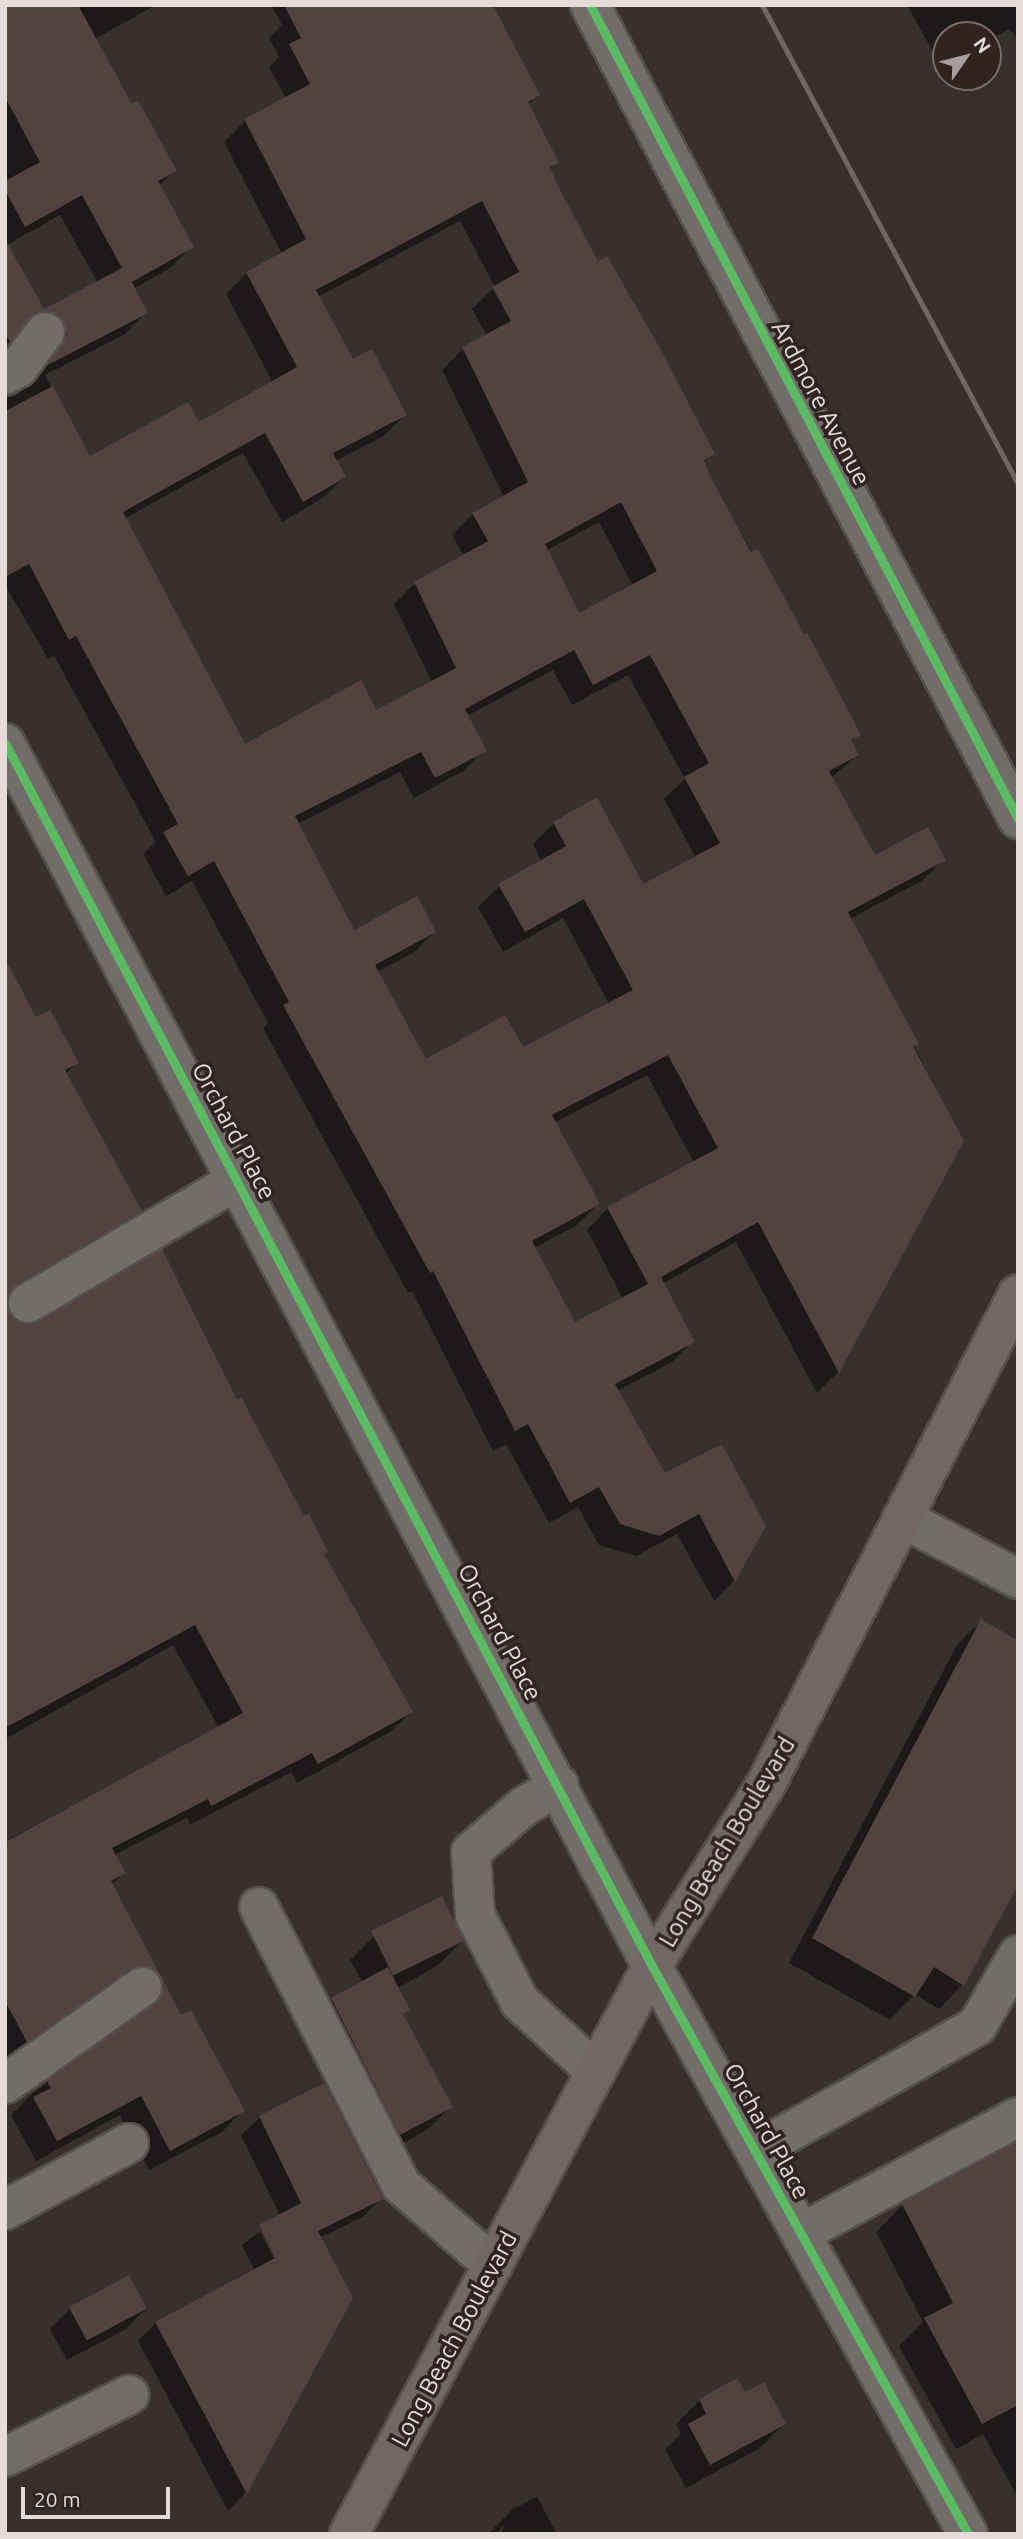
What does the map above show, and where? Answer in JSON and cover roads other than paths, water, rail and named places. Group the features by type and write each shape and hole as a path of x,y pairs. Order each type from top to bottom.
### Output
{"main road":[{"name":"Long Beach Boulevard","path":"349,2534 652,1966 765,1786 1018,1294"}],"street":[{"name":"Ardmore Avenue","path":"590,5 1018,819"},
{"path":"5,375 18,368 45,332"},
{"name":"Orchard Place","path":"5,743 239,1179 652,1966 968,2534"},
{"path":"28,1303 239,1179"},
{"path":"902,1518 1018,1579"},
{"path":"559,1785 523,1807 471,1852 475,1915 520,2003 596,2073"},
{"path":"259,1907 401,2185 493,2265"},
{"path":"756,2151 977,2025 1018,1955"},
{"path":"5,2084 142,1987"},
{"path":"801,2233 1018,2118"},
{"path":"5,2210 129,2143"},
{"path":"5,2457 129,2395"}],"railway":[{"path":"762,5 1018,484"}]}
